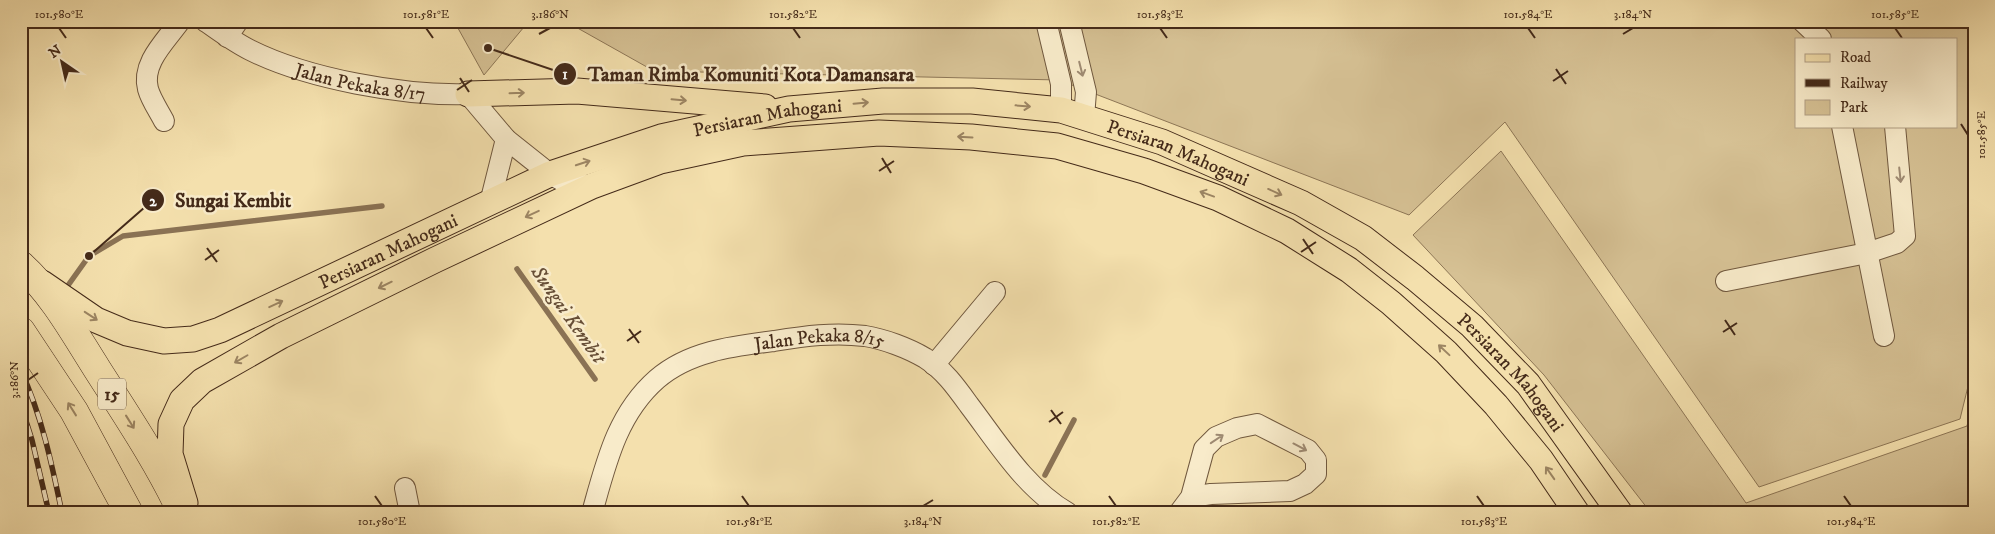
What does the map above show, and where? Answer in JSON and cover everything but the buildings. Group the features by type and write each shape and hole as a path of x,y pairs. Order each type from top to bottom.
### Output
{"highway":[{"name":"15","path":"29,272 59,310 149,452 182,513"},
{"name":"15","path":"21,331 74,411 130,513"}],"main road":[{"path":"468,94 577,91 789,109"},
{"name":"Persiaran Mahogani","path":"29,272 96,320 127,333 164,341 193,339 220,330 550,174 661,138 789,109 883,101 972,102 1060,110 1162,142 1301,203 1363,238 1416,278 1472,326 1528,384 1620,513"},
{"name":"Persiaran Mahogani","path":"188,513 170,454 171,424 182,400 202,381 281,336 435,260 592,186 660,161 743,143 879,133 971,137 1057,146 1144,171 1218,198 1287,231 1349,270 1384,297 1446,352 1496,405 1540,460 1578,513"}],"street":[{"path":"164,121 148,90 146,78 148,64 180,21"},
{"name":"Jalan Pekaka 8/17","path":"205,21 233,29 250,50 294,68 343,80 406,90 468,94"},
{"path":"1046,21 1061,84 1060,110"},
{"path":"1069,21 1086,92 1084,117"},
{"path":"1802,21 1820,38"},
{"path":"468,94 506,139 550,174 566,183 592,186"},
{"path":"1842,128 1884,336"},
{"path":"1726,281 1867,253 1897,243 1905,236 1895,128"},
{"path":"490,203 506,139"},
{"path":"934,365 995,292"},
{"name":"Jalan Pekaka 8/15","path":"592,513 606,461 627,413 658,379 687,360 730,347 822,334 866,336 898,346 925,358 947,375 1018,471 1050,503 1068,513"},
{"path":"1178,513 1191,497 1204,449 1216,437 1237,428 1257,424 1308,450 1316,460 1316,474 1306,484 1290,491 1227,493 1191,497"},
{"path":"405,488 410,513"}],"green space":[{"path":"454,21 529,21 484,75"},
{"path":"565,21 1974,21 1974,362 1960,419 1759,487 1505,122 1409,215 1059,80 654,71"},
{"path":"1501,151 1746,503 1967,426 1974,397 1974,513 1651,513 1544,375 1413,235"}],"waterway":[{"name":"Sungai Kembit","path":"69,284 89,256 123,236 382,206"},
{"name":"Sungai Kembit","path":"517,269 595,379"},
{"path":"1045,475 1074,420"}],"railway":[{"path":"21,371 41,423 62,513"},
{"path":"21,405 32,440 49,513"}],"place":[{"name":"Taman Rimba Komuniti Kota Damansara","path":"488,48"},
{"name":"Sungai Kembit","path":"89,256"}]}
